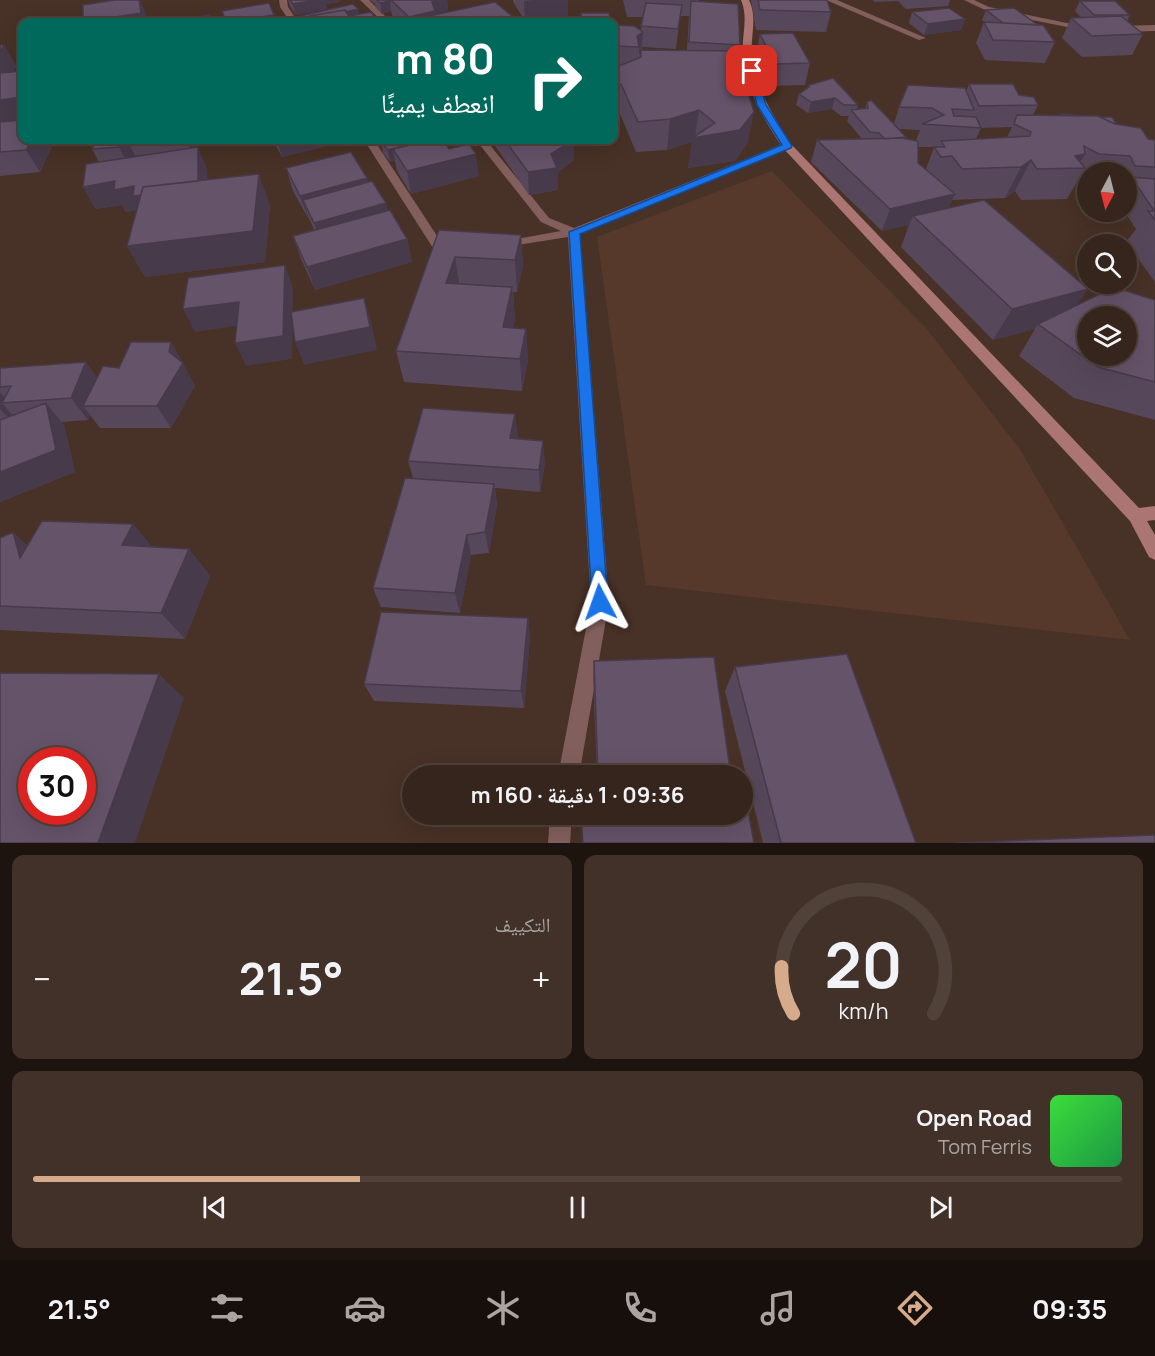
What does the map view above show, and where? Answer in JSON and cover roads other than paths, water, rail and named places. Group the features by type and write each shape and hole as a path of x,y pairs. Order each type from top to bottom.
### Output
{"street":[{"path":"283,0 284,7 291,18"},
{"path":"364,0 383,18"},
{"path":"744,0 751,9 747,54 761,105 787,146 890,258 1136,516 1155,552"},
{"path":"830,0 922,38"},
{"path":"968,0 987,9 1078,28 1100,28"},
{"path":"1110,28 1155,28"},
{"path":"372,144 444,256 455,254"},
{"path":"484,144 545,220 574,232"},
{"path":"487,248 574,232 787,146"},
{"path":"570,765 600,602 574,232"},
{"path":"1136,516 1155,513"},
{"path":"559,843 560,825"}]}
